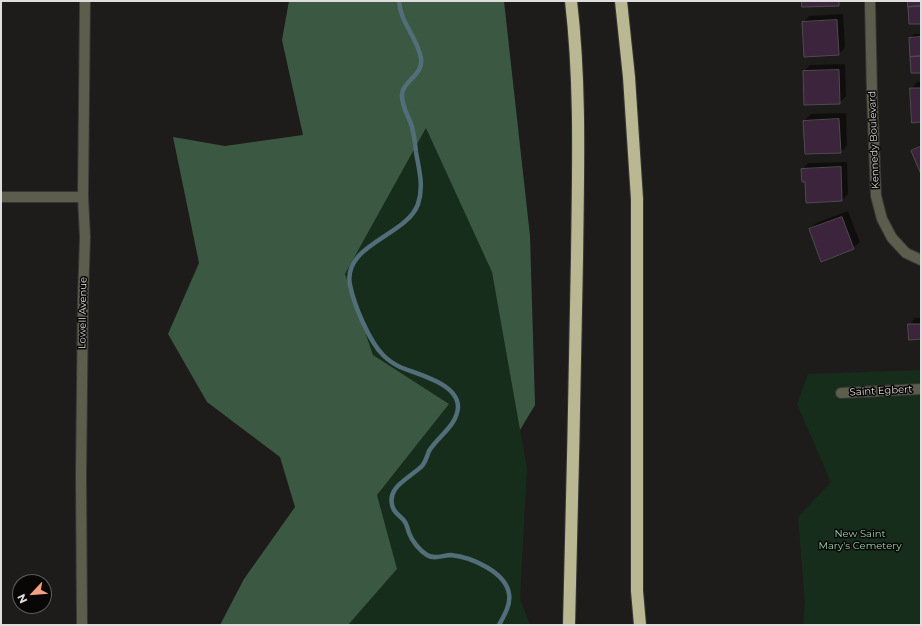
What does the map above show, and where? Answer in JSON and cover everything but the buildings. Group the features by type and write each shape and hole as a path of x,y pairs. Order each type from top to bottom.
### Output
{"highway":[{"path":"569,625 579,138 575,31 571,1"},
{"path":"621,1 629,77 637,199 637,576 640,625"}],"street":[{"name":"Lowell Avenue","path":"82,625 83,298 86,237 83,197 85,1"},
{"name":"Kennedy Boulevard","path":"870,1 876,196 882,219 892,238 906,253 921,260"},
{"path":"1,198 83,197"},
{"name":"Saint Egbert","path":"841,393 921,388"}],"green space":[{"path":"289,1 504,1 530,236 535,405 520,430 492,272 426,128 345,274 373,355 449,404 377,495 397,569 348,625 220,625 244,579 295,507 280,457 207,402 168,334 199,263 173,137 225,146 303,135 282,40"},
{"path":"427,127 492,272 527,469 520,599 530,625 348,625 397,569 377,495 449,404 373,355 345,274"},
{"name":"New Saint Mary's Cemetery","path":"921,370 921,625 803,625 805,603 798,517 831,482 797,404 808,374"}],"waterway":[{"path":"399,1 402,16 416,43 421,58 419,69 405,86 402,96 403,104 414,136 420,178 420,197 412,215 402,224 365,250 356,260 350,271 350,285 367,332 383,355 400,367 425,376 444,386 456,399 458,407 457,414 451,425 429,451 422,466 399,484 392,496 392,502 394,510 406,523 412,539 424,553 433,557 451,555 459,556 477,562 495,573 501,579 509,594 509,602 507,610 499,625"}]}
